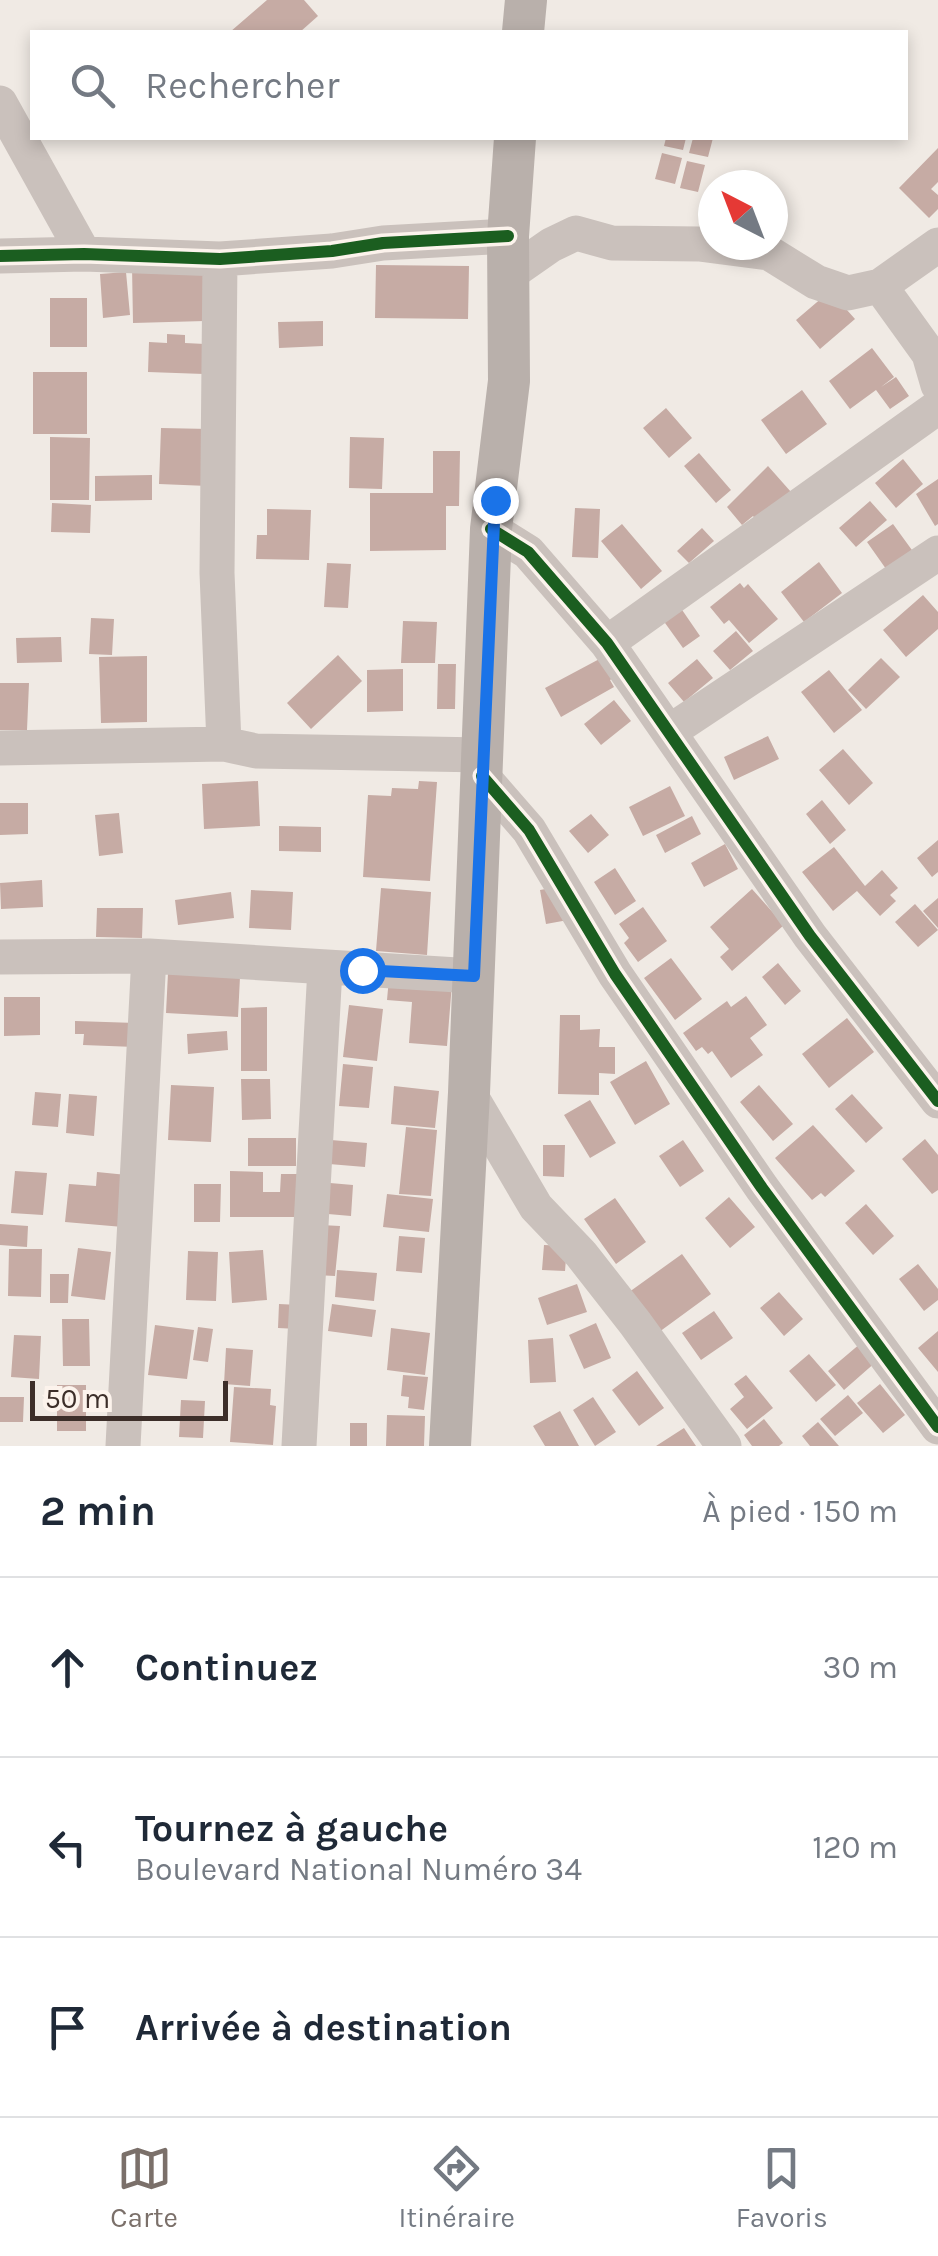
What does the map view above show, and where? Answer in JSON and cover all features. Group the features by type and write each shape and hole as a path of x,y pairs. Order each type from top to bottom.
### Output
{"main road":[{"path":"523,30 526,0"},
{"path":"450,1446 469,1093 491,529 509,382 508,255 515,140"}],"street":[{"path":"0,103 84,254"},
{"path":"0,256 84,254 220,259 383,243 508,255 551,245 576,233 612,243 699,244 769,253 816,282 848,293 880,286 938,246"},
{"path":"220,259 217,573 224,744"},
{"path":"880,286 929,354 938,385"},
{"path":"607,643 938,407"},
{"path":"491,529 528,552 607,643 810,936 938,1101"},
{"path":"669,732 938,553"},
{"path":"0,748 224,744 256,751 483,765 530,830 625,989 762,1188 938,1427"},
{"path":"0,957 150,956 474,976"},
{"path":"124,1446 150,956"},
{"path":"299,1446 325,968"},
{"path":"469,1093 536,1207 581,1254 724,1446"},
{"path":"928,1446 938,1439"}],"building":[{"path":"267,0 304,0 318,16 302,30 232,30"},
{"path":"666,140 686,140 683,150 664,146"},
{"path":"692,140 712,140 708,157 689,153"},
{"path":"938,148 938,182 931,189 938,195 938,209 929,218 899,188"},
{"path":"662,153 682,158 675,184 655,179"},
{"path":"687,161 705,165 704,170 698,170 698,192 680,188"},
{"path":"204,264 205,321 133,323 132,266"},
{"path":"376,265 469,266 468,319 375,318"},
{"path":"126,272 130,315 103,318 100,274"},
{"path":"830,291 855,319 820,349 796,320"},
{"path":"50,298 87,298 87,347 50,347"},
{"path":"323,321 323,346 279,348 278,322"},
{"path":"167,334 185,335 185,343 205,344 204,374 148,372 149,342 167,343"},
{"path":"872,348 894,377 881,387 896,377 909,396 890,409 876,390 850,409 829,381"},
{"path":"33,372 87,372 87,434 33,434"},
{"path":"802,390 827,424 786,454 761,420"},
{"path":"666,408 692,438 669,458 643,428"},
{"path":"161,428 210,429 208,486 159,484"},
{"path":"50,437 90,438 89,500 50,500"},
{"path":"350,437 384,438 382,489 349,488"},
{"path":"433,451 460,451 459,506 446,506 446,550 370,551 370,493 433,493"},
{"path":"699,453 731,490 716,503 684,466"},
{"path":"903,459 923,484 896,508 875,483"},
{"path":"768,466 791,492 757,521 753,516 742,525 727,507"},
{"path":"152,475 152,500 95,501 95,476"},
{"path":"938,479 938,524 935,526 916,494"},
{"path":"870,501 887,520 856,547 839,528"},
{"path":"52,503 91,505 90,533 51,532"},
{"path":"575,508 600,509 598,558 572,557"},
{"path":"267,509 311,510 309,560 256,559 257,535 267,535"},
{"path":"622,524 662,571 641,589 601,541"},
{"path":"893,524 917,557 891,576 867,542"},
{"path":"702,528 714,541 689,563 677,551"},
{"path":"819,562 842,593 804,622 781,592"},
{"path":"327,563 351,564 348,608 324,607"},
{"path":"740,583 744,588 748,584 778,619 749,643 729,620 724,624 710,607"},
{"path":"923,595 938,612 938,629 906,657 883,630"},
{"path":"678,604 700,636 683,648 660,616"},
{"path":"91,618 114,619 112,655 89,654"},
{"path":"403,621 437,622 435,663 401,663"},
{"path":"736,631 753,651 730,670 713,651"},
{"path":"61,637 62,662 17,663 16,638"},
{"path":"338,655 362,681 311,729 287,703"},
{"path":"147,656 147,722 101,723 99,657"},
{"path":"605,656 616,676 610,680 614,687 561,717 545,688"},
{"path":"881,658 900,677 866,709 848,690"},
{"path":"697,659 713,678 684,702 668,683"},
{"path":"438,664 456,664 455,709 437,709"},
{"path":"403,669 403,711 367,712 367,670"},
{"path":"829,670 862,710 834,733 801,692"},
{"path":"0,683 29,683 27,730 0,730"},
{"path":"614,700 631,721 601,745 584,724"},
{"path":"768,736 779,759 734,780 724,757"},
{"path":"843,749 873,783 849,805 819,770"},
{"path":"258,781 260,826 204,829 202,784"},
{"path":"419,781 437,782 430,881 363,877 368,795 391,796 392,788 418,789"},
{"path":"670,786 685,816 643,836 629,807"},
{"path":"822,800 846,830 830,844 806,814"},
{"path":"0,803 28,803 28,834 0,835"},
{"path":"119,813 123,853 99,856 95,815"},
{"path":"591,814 609,835 588,853 569,831"},
{"path":"692,816 701,834 665,853 656,835"},
{"path":"279,826 321,827 321,852 279,851"},
{"path":"938,840 938,872 932,877 917,858"},
{"path":"725,844 738,869 704,887 691,863"},
{"path":"834,847 865,886 882,870 898,888 890,895 896,901 880,916 857,891 833,911 802,872"},
{"path":"615,868 636,901 615,915 594,882"},
{"path":"42,880 43,907 1,909 0,883"},
{"path":"562,886 568,920 546,924 540,890"},
{"path":"381,888 431,892 427,955 376,951"},
{"path":"752,889 784,925 732,971 720,957 729,949 710,927"},
{"path":"251,890 293,892 291,930 249,928"},
{"path":"231,892 234,918 178,925 175,900"},
{"path":"938,898 938,928 923,911"},
{"path":"915,904 938,930 918,947 895,922"},
{"path":"643,907 667,941 638,962 624,943 629,938 619,924"},
{"path":"97,908 143,908 142,938 96,937"},
{"path":"671,958 702,999 675,1020 644,978"},
{"path":"778,963 801,991 785,1005 762,977"},
{"path":"168,973 240,977 238,1017 166,1013"},
{"path":"389,978 452,983 447,1046 409,1043 412,1002 387,1000"},
{"path":"746,996 767,1025 750,1038 763,1055 731,1078 712,1051 708,1054 702,1047 696,1051 683,1033 727,1001 731,1007"},
{"path":"4,997 40,997 40,1035 4,1036"},
{"path":"349,1005 383,1009 377,1061 343,1057"},
{"path":"267,1007 267,1071 241,1071 241,1008"},
{"path":"560,1015 580,1015 580,1030 600,1029 599,1047 615,1047 615,1074 599,1073 599,1095 558,1094"},
{"path":"847,1018 874,1052 829,1088 802,1054"},
{"path":"75,1021 136,1023 135,1047 83,1045 84,1034 75,1034"},
{"path":"227,1031 228,1050 188,1054 187,1034"},
{"path":"646,1061 670,1104 635,1125 610,1082"},
{"path":"343,1064 373,1067 369,1108 339,1106"},
{"path":"241,1079 270,1079 271,1119 242,1120"},
{"path":"171,1085 214,1087 211,1142 168,1140"},
{"path":"759,1085 793,1124 773,1141 740,1102"},
{"path":"394,1086 439,1091 435,1128 391,1124"},
{"path":"35,1092 61,1094 58,1127 32,1125"},
{"path":"69,1094 97,1096 94,1136 66,1133"},
{"path":"852,1094 883,1128 866,1143 835,1109"},
{"path":"590,1100 616,1143 590,1158 564,1115"},
{"path":"813,1125 855,1171 825,1197 821,1193 812,1200 775,1158"},
{"path":"406,1127 437,1130 431,1196 399,1194"},
{"path":"248,1138 296,1138 296,1166 248,1166"},
{"path":"925,1139 938,1155 938,1190 932,1194 902,1159"},
{"path":"331,1140 367,1143 365,1167 329,1164"},
{"path":"683,1140 704,1171 680,1187 659,1156"},
{"path":"543,1145 565,1145 564,1177 543,1176"},
{"path":"15,1171 47,1173 43,1215 11,1213"},
{"path":"230,1171 263,1172 263,1192 280,1192 281,1174 309,1174 302,1217 230,1217"},
{"path":"97,1172 127,1175 123,1227 65,1222 69,1184 96,1186"},
{"path":"330,1183 353,1185 351,1216 328,1214"},
{"path":"194,1184 221,1184 220,1222 194,1222"},
{"path":"387,1194 433,1199 429,1232 383,1227"},
{"path":"729,1197 755,1227 730,1248 705,1218"},
{"path":"615,1198 646,1242 616,1264 584,1219"},
{"path":"866,1204 894,1236 873,1255 845,1223"},
{"path":"0,1224 28,1226 27,1247 0,1245"},
{"path":"321,1225 340,1226 335,1276 316,1275"},
{"path":"399,1236 425,1238 422,1273 396,1271"},
{"path":"544,1245 567,1246 565,1271 542,1270"},
{"path":"78,1248 111,1252 105,1300 71,1296"},
{"path":"9,1249 42,1249 41,1297 8,1296"},
{"path":"263,1250 267,1300 232,1303 229,1252"},
{"path":"188,1251 218,1252 216,1301 186,1300"},
{"path":"682,1254 711,1294 655,1335 625,1295"},
{"path":"918,1264 938,1289 938,1300 924,1311 899,1279"},
{"path":"337,1270 377,1273 374,1301 335,1297"},
{"path":"50,1274 69,1274 68,1303 50,1303"},
{"path":"577,1284 587,1312 547,1325 538,1298"},
{"path":"779,1292 803,1319 784,1336 760,1308"},
{"path":"279,1304 299,1305 298,1329 278,1328"},
{"path":"332,1304 376,1310 372,1337 328,1331"},
{"path":"714,1311 733,1338 701,1360 682,1333"},
{"path":"62,1319 89,1319 90,1366 63,1366"},
{"path":"596,1323 611,1358 584,1369 569,1335"},
{"path":"155,1325 194,1330 187,1379 148,1375"},
{"path":"198,1327 213,1329 208,1362 193,1360"},
{"path":"391,1328 430,1333 425,1375 387,1370"},
{"path":"938,1331 938,1372 918,1348"},
{"path":"14,1335 41,1336 39,1379 11,1377"},
{"path":"553,1338 556,1382 530,1383 528,1340"},
{"path":"861,1343 877,1361 844,1390 828,1371"},
{"path":"226,1348 253,1350 250,1386 224,1384"},
{"path":"809,1354 836,1385 816,1402 789,1371"},
{"path":"637,1371 664,1408 639,1426 612,1390"},
{"path":"403,1375 428,1377 424,1410 408,1408 409,1397 401,1396"},
{"path":"746,1375 773,1408 747,1429 730,1409 744,1397 734,1384"},
{"path":"880,1384 905,1415 883,1433 857,1403"},
{"path":"57,1385 86,1385 86,1431 57,1431"},
{"path":"234,1387 271,1389 270,1405 276,1406 273,1445 230,1442"},
{"path":"848,1395 863,1413 835,1436 820,1419"},
{"path":"0,1397 24,1397 23,1422 0,1422"},
{"path":"593,1397 616,1432 595,1446 573,1410"},
{"path":"181,1400 205,1401 203,1438 179,1437"},
{"path":"560,1411 579,1446 545,1446 533,1426"},
{"path":"387,1415 425,1416 424,1446 386,1446"},
{"path":"764,1419 783,1443 779,1446 752,1446 744,1435"},
{"path":"818,1422 839,1446 810,1446 802,1436"},
{"path":"350,1423 367,1423 367,1446 350,1446"},
{"path":"684,1428 696,1446 656,1446"}],"cycle path":[{"path":"0,256 84,254 220,259 508,236"},
{"path":"491,529 528,552 607,643 810,936 938,1101"},
{"path":"482,776 529,830 615,974 762,1188 938,1427"}],"route":[{"path":"362,970 474,976 495,500"}]}
